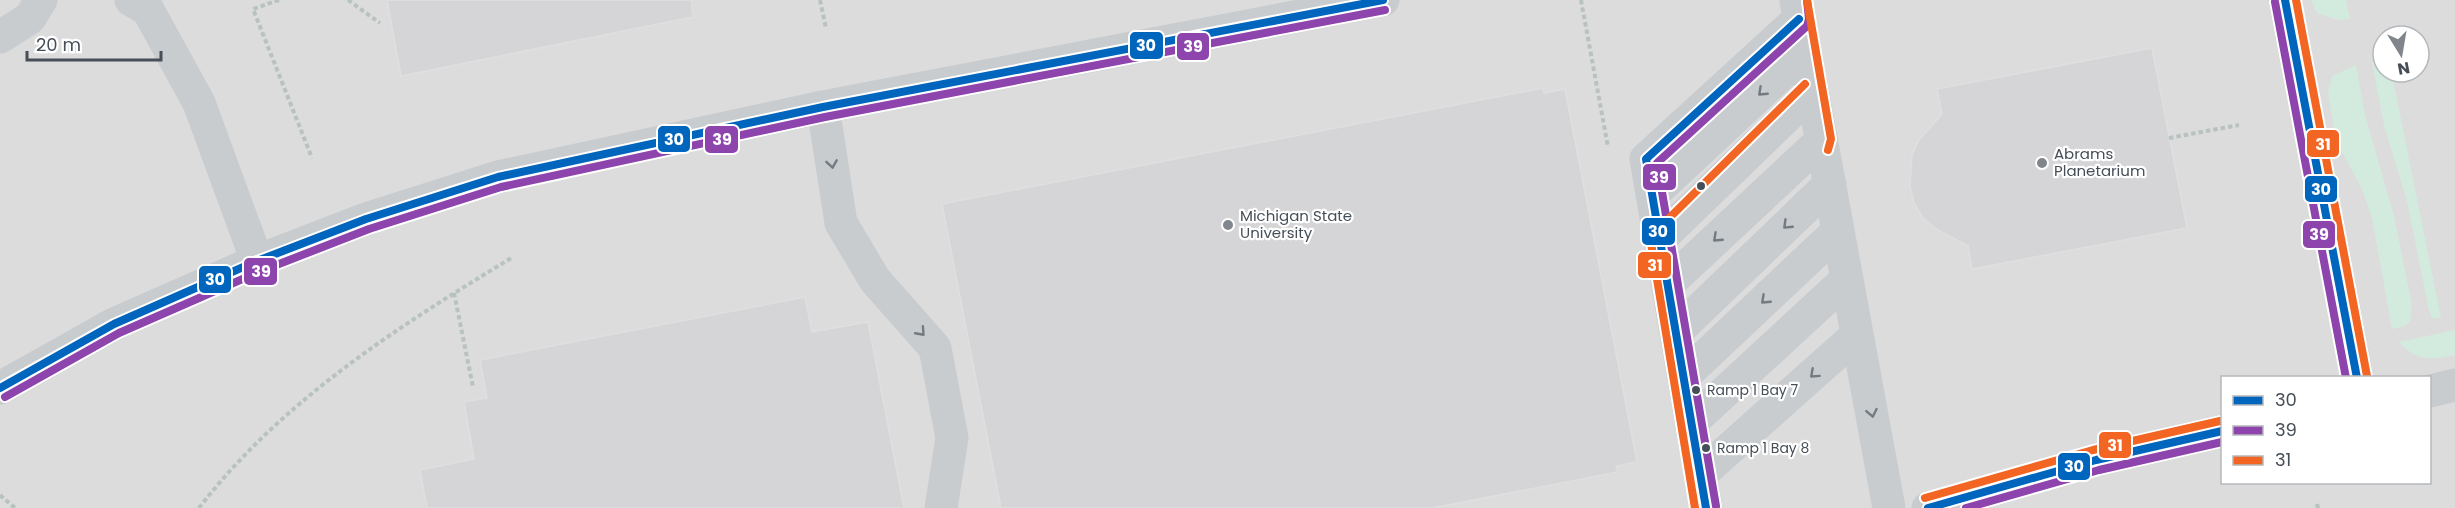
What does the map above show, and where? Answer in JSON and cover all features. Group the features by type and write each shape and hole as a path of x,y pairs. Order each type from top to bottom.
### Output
{"street":[{"path":"0,38 30,18 41,0"},
{"path":"0,388 114,324 257,261 366,219 498,177 823,107 1383,0"},
{"path":"2285,0 2357,376"},
{"path":"144,3 199,103 257,261"},
{"path":"1797,10 1889,508"},
{"path":"1706,508 1646,159 1797,10"},
{"path":"1652,195 1805,52"},
{"path":"1660,239 1812,92"},
{"path":"823,107 841,223 875,280 935,348 952,438 942,508"},
{"path":"1668,284 1821,141"},
{"path":"1676,332 1830,184"},
{"path":"1683,377 1838,231"},
{"path":"1691,423 1847,279"},
{"path":"1700,475 1857,335"},
{"path":"2431,391 2455,385"},
{"path":"1928,508 2096,460 2221,431"}],"path":[{"path":"279,0 253,9 312,158"},
{"path":"348,0 380,23"},
{"path":"820,0 826,28"},
{"path":"2169,138 2239,125"},
{"path":"200,508 227,471 347,363 513,257"},
{"path":"454,293 473,387"},
{"path":"0,495 15,508"}],"shaded area":[{"name":"Michigan State University","path":"0,0 2455,0 2455,508 0,508"}],"green space":[{"path":"2311,0 2346,0 2350,19 2338,20 2317,13"},
{"path":"2356,65 2365,115 2394,216 2412,306 2410,321 2405,326 2392,329 2372,218 2362,189 2336,141 2328,93 2332,76"},
{"path":"2376,84 2394,84 2441,318 2432,318 2429,310 2407,201 2384,125"},
{"path":"2455,330 2455,355 2424,358 2412,353 2399,342"}],"building":[{"path":"387,0 691,0 693,17 401,76"},
{"name":"Abrams Planetarium","path":"2152,48 2187,228 1972,269 1968,246 1936,229 1923,218 1914,203 1910,187 1912,155 1919,140 1942,114 1937,89"},
{"path":"1543,88 1544,93 1565,89 1637,462 1616,466 1618,472 1432,508 1001,508 942,204"},
{"path":"805,297 812,332 868,322 904,508 427,508 420,470 474,459 464,402 487,398 480,360"}],"transit line":[{"name":"30","path":"0,388 114,324 257,261 366,219 498,177 823,107 1383,0"},
{"name":"39","path":"1716,506 1657,163 1807,26 1809,19 1807,0"},
{"name":"31","path":"1807,0 1831,139 1828,150"},
{"name":"30","path":"2285,0 2357,376"},
{"name":"31","path":"2296,0 2367,376"},
{"name":"39","path":"2275,2 2346,376"},
{"name":"39","path":"5,397 119,333 261,271 369,229 501,187 825,117 1385,10"},
{"name":"30","path":"1706,508 1646,159 1799,19"},
{"name":"31","path":"1695,508 1650,237 1805,84"},
{"name":"31","path":"1925,498 2093,450 2220,421"},
{"name":"30","path":"1928,508 2096,460 2221,431"},
{"name":"39","path":"1966,508 2099,470 2221,442"}],"place":[{"name":"Abrams Planetarium","path":"2042,163"},
{"name":"Michigan State University","path":"1228,225"},
{"name":"Ramp 1 Bay 7","path":"1696,390"},
{"name":"Ramp 1 Bay 8","path":"1706,448"}]}
